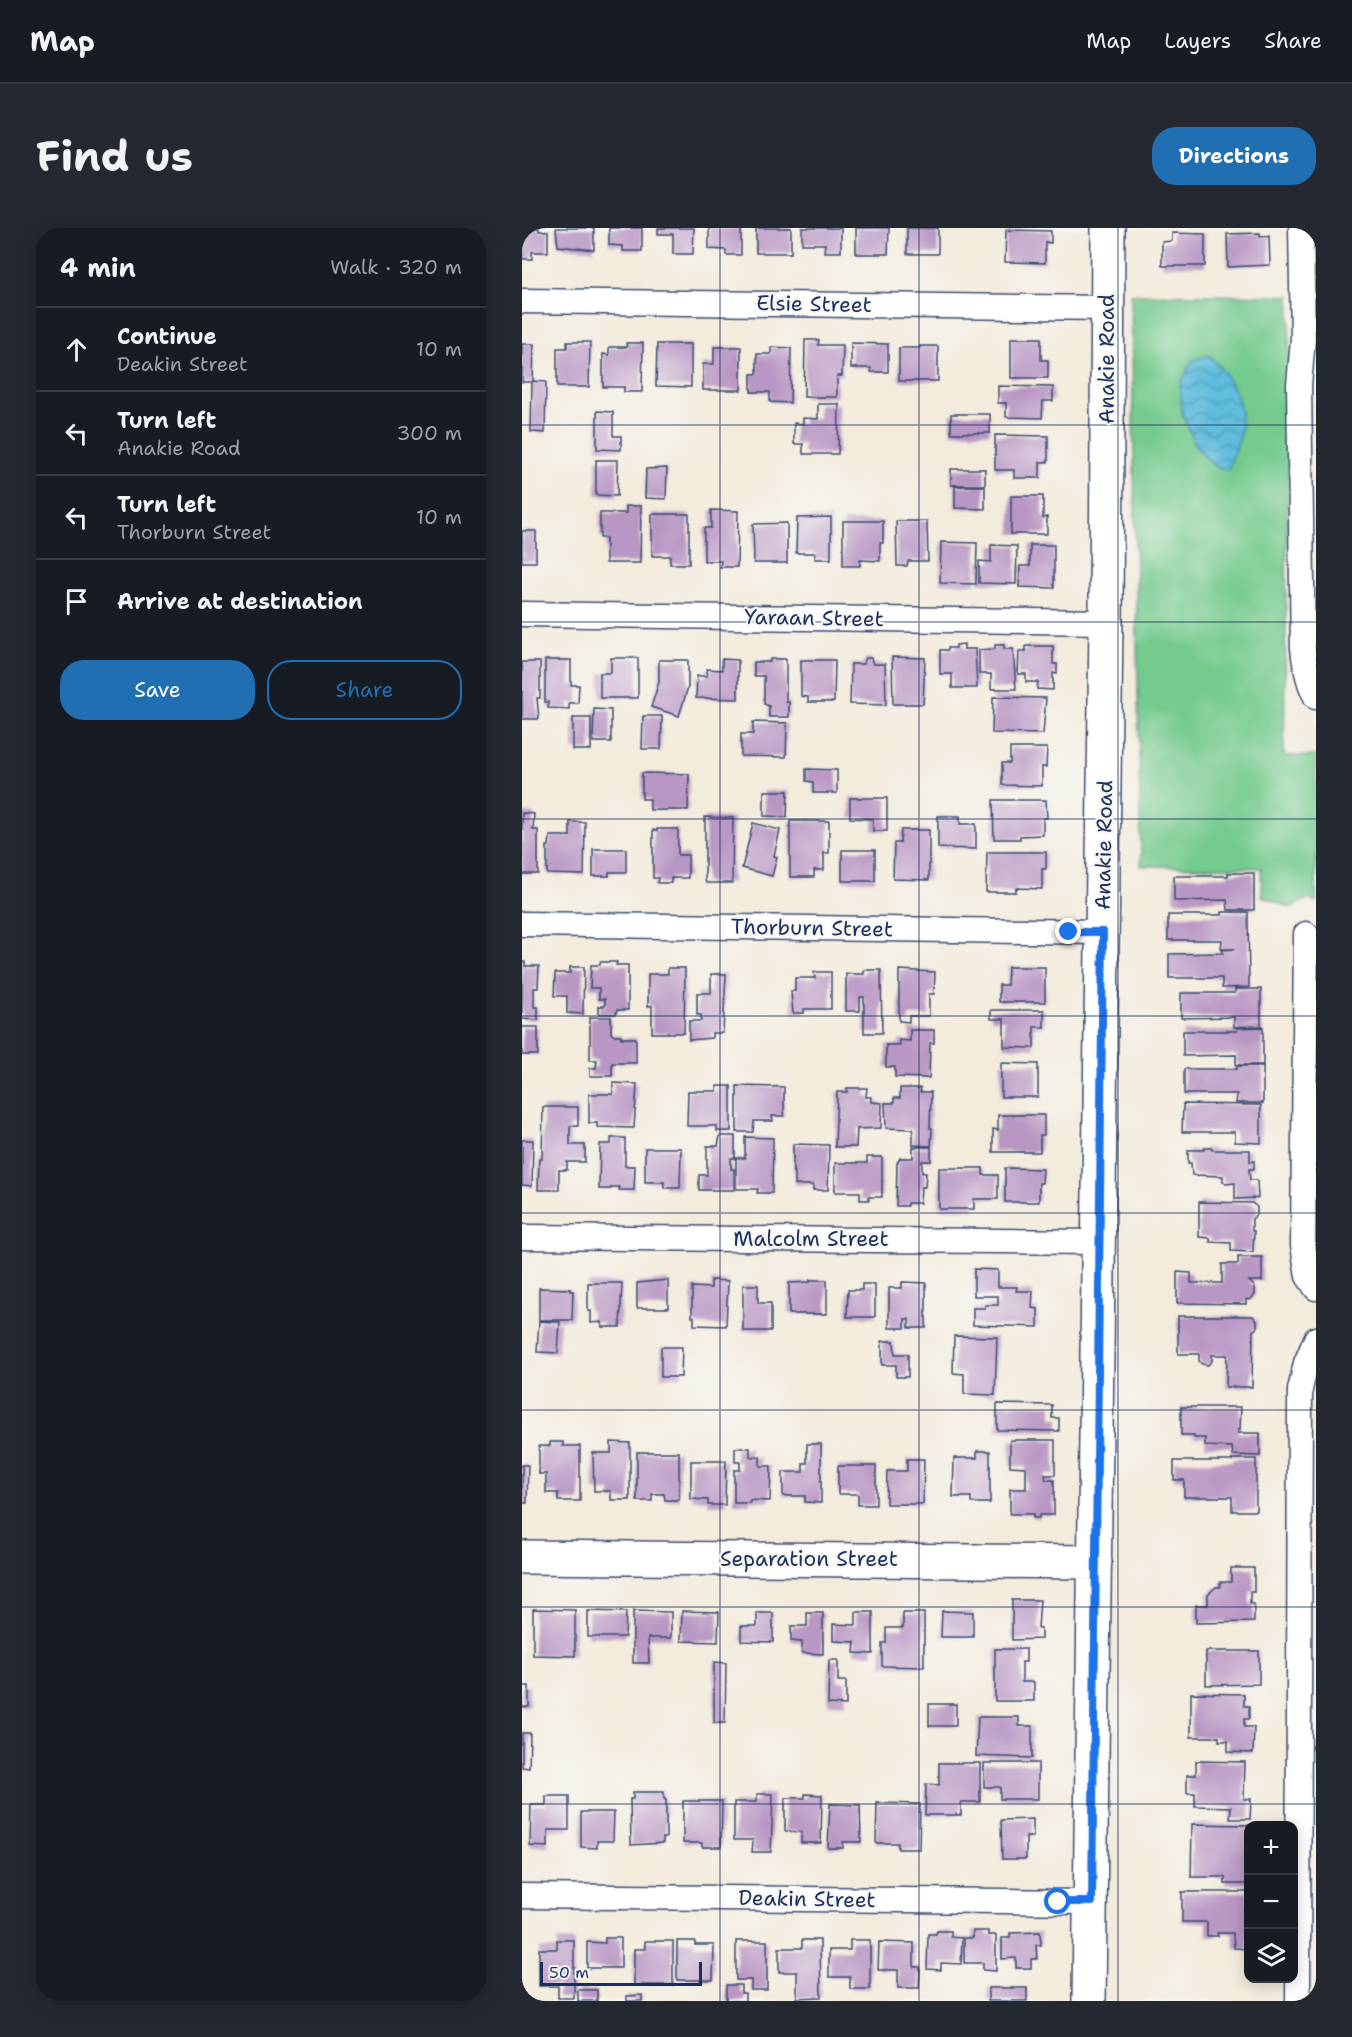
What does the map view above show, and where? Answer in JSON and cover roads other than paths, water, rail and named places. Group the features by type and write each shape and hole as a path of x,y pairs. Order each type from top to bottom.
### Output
{"main road":[{"name":"Anakie Road","path":"1089,2001 1103,932 1108,228"},
{"name":"Separation Street","path":"522,1557 1095,1562"}],"street":[{"path":"1301,228 1303,339 1299,385 1303,649 1308,677 1316,697"},
{"name":"Elsie Street","path":"522,301 1107,308"},
{"name":"Yaraan Street","path":"522,614 1106,622"},
{"name":"Thorburn Street","path":"522,924 1103,932"},
{"path":"1306,934 1302,1245 1308,1276 1316,1288"},
{"name":"Malcolm Street","path":"522,1237 1099,1242"},
{"path":"1298,2001 1300,1390 1306,1363 1316,1339"},
{"name":"Deakin Street","path":"522,1896 1092,1902"}],"water":[{"path":"1209,355 1230,381 1241,411 1239,438 1228,470 1213,465 1197,447 1182,413 1180,384 1192,361"}]}
